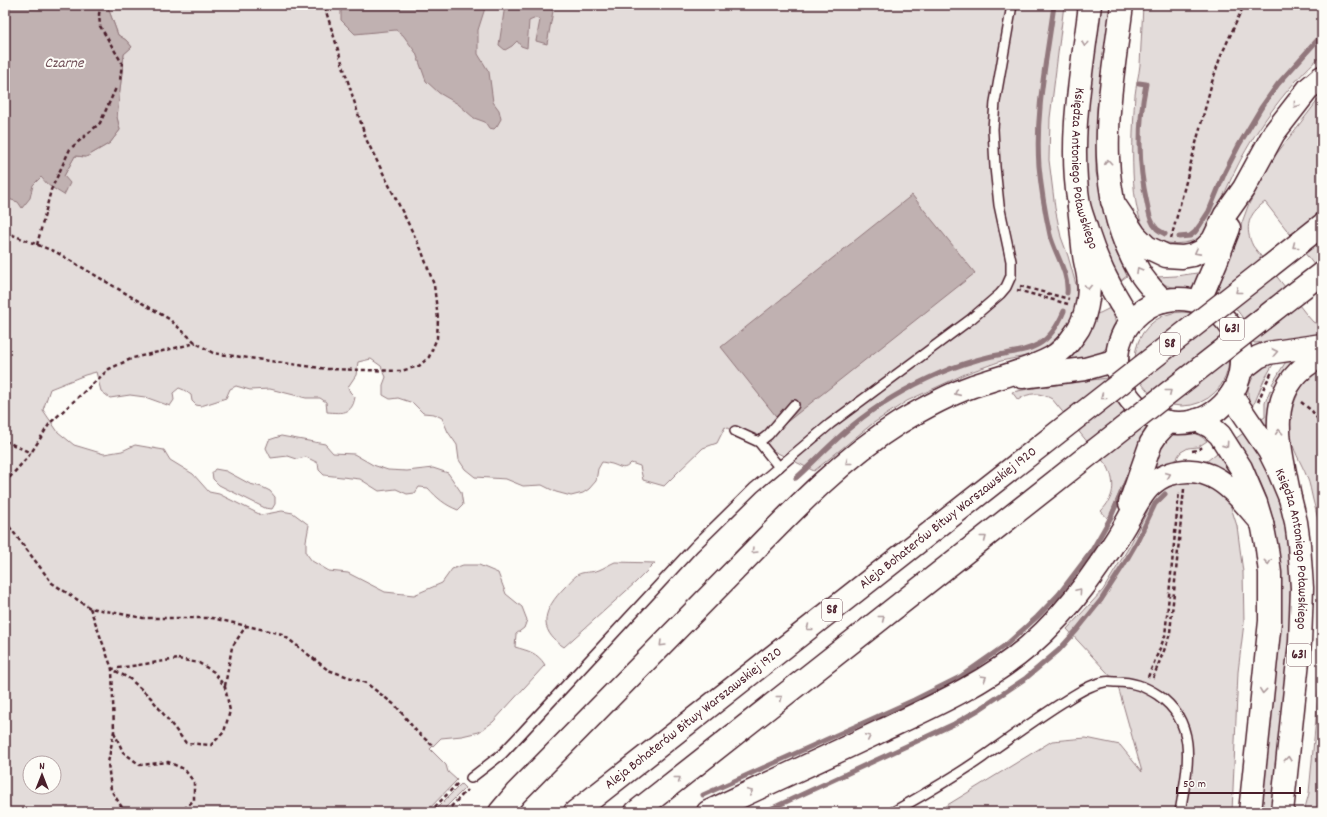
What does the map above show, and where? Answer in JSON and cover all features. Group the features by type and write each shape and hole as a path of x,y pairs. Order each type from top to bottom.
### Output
{"main road":[{"name":"Księdza Antoniego Poławskiego","path":"1090,5 1075,126 1074,158 1079,207 1096,259 1113,292 1132,321"},
{"name":"Księdza Antoniego Poławskiego","path":"1122,5 1108,116 1107,157 1112,201 1118,223 1131,256 1145,280 1163,301"},
{"path":"1112,201 1135,235 1147,247 1166,256 1182,257 1193,255 1202,251 1213,240 1225,215 1244,188 1274,133 1309,88 1322,76"},
{"path":"1199,302 1244,188"},
{"path":"500,812 516,793 668,637 795,510 839,469 885,432 902,421 955,394 1052,358 1068,344 1077,332 1085,313 1089,290 1079,207"},
{"name":"Aleja Bohaterów Bitwy Warszawskiej 1920","path":"575,812 1322,225"},
{"path":"636,812 1322,273"},
{"name":"631","path":"1181,299 1199,302 1215,310 1227,321 1236,336 1241,353 1241,370 1238,383 1232,395 1211,415 1182,423 1168,422 1151,416 1137,406 1126,393 1119,377 1117,360 1119,346 1124,333 1132,321 1146,309 1163,301 1181,299"},
{"path":"1241,370 1258,357 1268,353 1322,344"},
{"path":"1290,498 1278,433 1280,410 1284,394 1294,375 1304,365 1322,356"},
{"path":"994,380 1085,369 1117,360"},
{"name":"Księdza Antoniego Poławskiego","path":"1232,395 1269,452 1290,498 1296,522 1302,568 1300,642 1282,812"},
{"name":"Księdza Antoniego Poławskiego","path":"1197,420 1211,427 1220,435 1241,468 1249,484 1262,524 1267,549 1271,598 1270,621 1250,812"},
{"path":"1118,536 1151,443 1168,422"},
{"path":"708,812 950,698 997,671 1029,646 1055,621 1088,582 1149,488 1161,478 1182,471 1198,472 1214,477 1230,488 1262,524"}],"lane":[{"path":"471,778 502,754 694,547 754,488 830,424 971,319 1000,294 1009,283 1011,276 1011,261 999,205 994,167 993,129 995,102 1012,5"},
{"path":"759,442 768,435 794,405"},
{"path":"735,431 759,442 779,467"},
{"path":"893,812 982,757 1039,717 1085,689 1104,681 1130,682 1146,688 1163,698 1182,721 1187,737 1188,764 1180,812"}],"path":[{"path":"101,5 99,14 100,26 122,64 120,81"},
{"path":"5,232 56,252 169,319 196,343 213,352 327,369 401,371 419,366 429,357 437,338 438,319 434,285 421,249 366,139 324,5"},
{"path":"1166,256 1212,82 1220,58 1244,5"},
{"path":"37,244 51,190 70,149 100,123 116,88"},
{"path":"5,483 31,453 50,423 109,369 132,358 196,343"},
{"path":"1266,386 1259,414 1248,419 1256,407 1266,386"},
{"path":"1146,688 1167,643 1170,633 1182,471 1180,456 1185,452 1198,450 1220,435"},
{"path":"5,441 31,453"},
{"path":"1146,688 1165,636 1179,493 1177,485 1182,471"},
{"path":"5,521 52,583 90,608 143,618 212,618 282,634 328,670 366,683 396,706 417,732 432,745"},
{"path":"90,608 112,669 114,731 108,763 111,790 123,809 141,812"},
{"path":"112,669 130,679 151,698 186,743 211,745 224,732 230,711 225,687 232,647 246,626"},
{"path":"112,669 178,659 199,663 214,672 225,687"},
{"path":"114,731 123,752 140,764 168,762 184,769 194,782 194,800 182,811 150,812"},
{"path":"430,812 459,782 471,778"},
{"path":"446,812 467,790 471,778"}],"shaded area":[{"path":"107,5 1064,5 1050,118 1049,160 1055,208 1061,237 1078,292 1078,299 1067,328 1044,349 1026,356 1001,361 965,374 907,401 872,424 814,471 725,427 717,443 703,448 664,486 643,480 640,466 631,463 622,468 602,462 598,469 596,481 589,489 583,493 571,496 556,492 542,485 523,486 506,479 475,477 465,469 459,460 457,445 448,432 442,418 434,414 423,413 413,403 398,398 390,399 383,395 383,385 386,377 381,366 371,359 358,362 356,375 348,387 350,392 355,397 354,403 346,412 337,413 327,412 326,402 320,398 306,398 270,389 250,390 236,386 230,389 226,398 201,406 196,405 192,401 191,395 179,388 173,393 174,400 170,406 145,397 130,395 110,398 101,391 96,372 50,389 43,410 58,432 74,445 104,454 122,451 135,445 164,450 170,460 193,474 209,492 219,494 261,515 282,511 293,513 309,525 306,541 306,553 312,561 329,571 348,573 385,592 414,595 442,583 452,569 463,565 479,565 498,573 506,594 522,607 527,620 524,628 516,634 515,647 528,651 539,657 545,665 493,722 479,732 462,736 441,738 430,749 446,765 448,772 457,780 426,812 5,812 5,119 64,176 75,156 86,157 110,143 120,130 117,117 124,54 132,47 126,40 118,35"},
{"path":"1099,5 1111,5 1097,108 1096,172 1107,227 1127,276 1119,282 1108,259 1092,214 1087,186 1085,161 1086,108"},
{"path":"1143,5 1322,5 1322,55 1286,92 1264,121 1235,171 1206,231 1193,241 1178,244 1161,241 1146,230 1139,216 1136,200 1133,163 1133,125 1135,95 1140,65"},
{"path":"1322,95 1322,275 1265,202 1251,216 1248,227 1253,246 1306,314 1313,322 1322,326 1322,334 1271,342 1254,343 1245,321 1240,314 1230,303 1216,294 1248,206 1271,161"},
{"path":"1206,273 1195,285 1184,288 1167,286 1157,277 1176,276"},
{"path":"1110,308 1114,315 1115,329 1114,336 1106,348 1090,359 1053,363 1094,314"},
{"path":"1182,312 1200,315 1215,326 1226,341 1229,359 1226,377 1215,392 1200,403 1182,406 1164,403 1149,392 1138,377 1135,359 1138,341 1149,326 1164,315"},
{"path":"1305,354 1279,388 1272,384 1285,363 1292,361 1291,356"},
{"path":"1275,361 1264,380 1255,402 1251,407 1248,388 1257,369"},
{"path":"1322,368 1322,542 1309,482 1293,445 1290,434 1290,425 1293,405 1302,387 1314,372"},
{"path":"1107,378 1114,396 1120,406 1147,427 1108,519 1101,511 1109,501 1113,485 1111,473 1108,467 1052,399 1039,394 1030,394 1018,400 1012,392"},
{"path":"1270,390 1277,393 1270,433 1260,420 1265,417 1265,403"},
{"path":"1184,430 1196,434 1207,441 1198,447 1188,448 1181,452 1178,456 1176,465 1146,474 1160,444 1164,439 1174,432"},
{"path":"1245,432 1263,460 1283,514 1289,546 1292,588 1289,647 1271,812 1259,812 1279,561 1275,528 1264,490 1256,472 1235,439"},
{"path":"281,436 325,444 333,453 354,454 373,465 388,470 407,471 433,468 448,473 461,492 463,505 458,510 453,508 442,501 428,488 419,487 415,493 407,494 396,489 379,491 360,479 324,475 319,470 318,463 306,457 297,459 288,456 271,458 266,448 269,440"},
{"path":"1217,453 1232,477 1202,462 1207,461"},
{"path":"215,469 226,471 250,484 270,491 275,497 275,504 272,509 265,508 219,485 213,479 212,473"},
{"path":"1181,482 1197,483 1213,489 1230,504 1237,526 1243,572 1244,623 1238,672 1232,812 934,812 1052,741 1086,738 1120,745 1142,772 1117,683 1067,629 1103,590 1129,547 1155,496 1167,486"},
{"path":"615,562 655,563 564,647 549,633 546,626 548,611 552,604 557,596 577,575 599,570"},
{"path":"1322,654 1322,812 1304,812 1309,793"},
{"path":"461,784 465,788 441,812 433,812"}],"water":[{"name":"Czarne","path":"5,5 107,5 118,35 126,40 132,47 124,54 117,117 120,130 110,143 86,157 75,156 64,176 70,183 64,195 48,185 41,177 33,185 30,198 22,208 18,202 5,198"},
{"path":"341,5 486,5 478,30 478,54 489,72 493,102 499,110 501,119 497,126 494,129 489,128 485,122 474,118 458,104 439,93 426,81 416,53 403,35 396,30 355,34 341,20"},
{"path":"505,5 538,5 538,8 543,8 545,5 553,11 547,44 536,41 540,20 536,18 529,21 527,48 521,46 517,41 505,50 499,45"},
{"path":"912,195 975,273 783,425 721,347"}],"waterway":[{"path":"1054,5 1040,105 1038,146 1043,200 1052,242 1066,278 1067,293"},
{"path":"1179,237 1190,236 1200,225 1209,211 1225,172 1239,145 1261,108 1278,84 1322,35"},
{"path":"1139,83 1146,84 1140,129 1144,188 1151,220 1157,229 1165,234"},
{"path":"796,478 845,432 862,418 894,396 940,373 966,363 1034,347 1047,338 1060,320 1064,311"},
{"path":"703,795 914,700 960,677 1007,644 1037,617 1059,594 1091,552 1111,517 1126,482"},
{"path":"764,812 954,724 980,709 1026,678 1059,650 1101,600 1138,540 1155,504 1165,494"}]}
